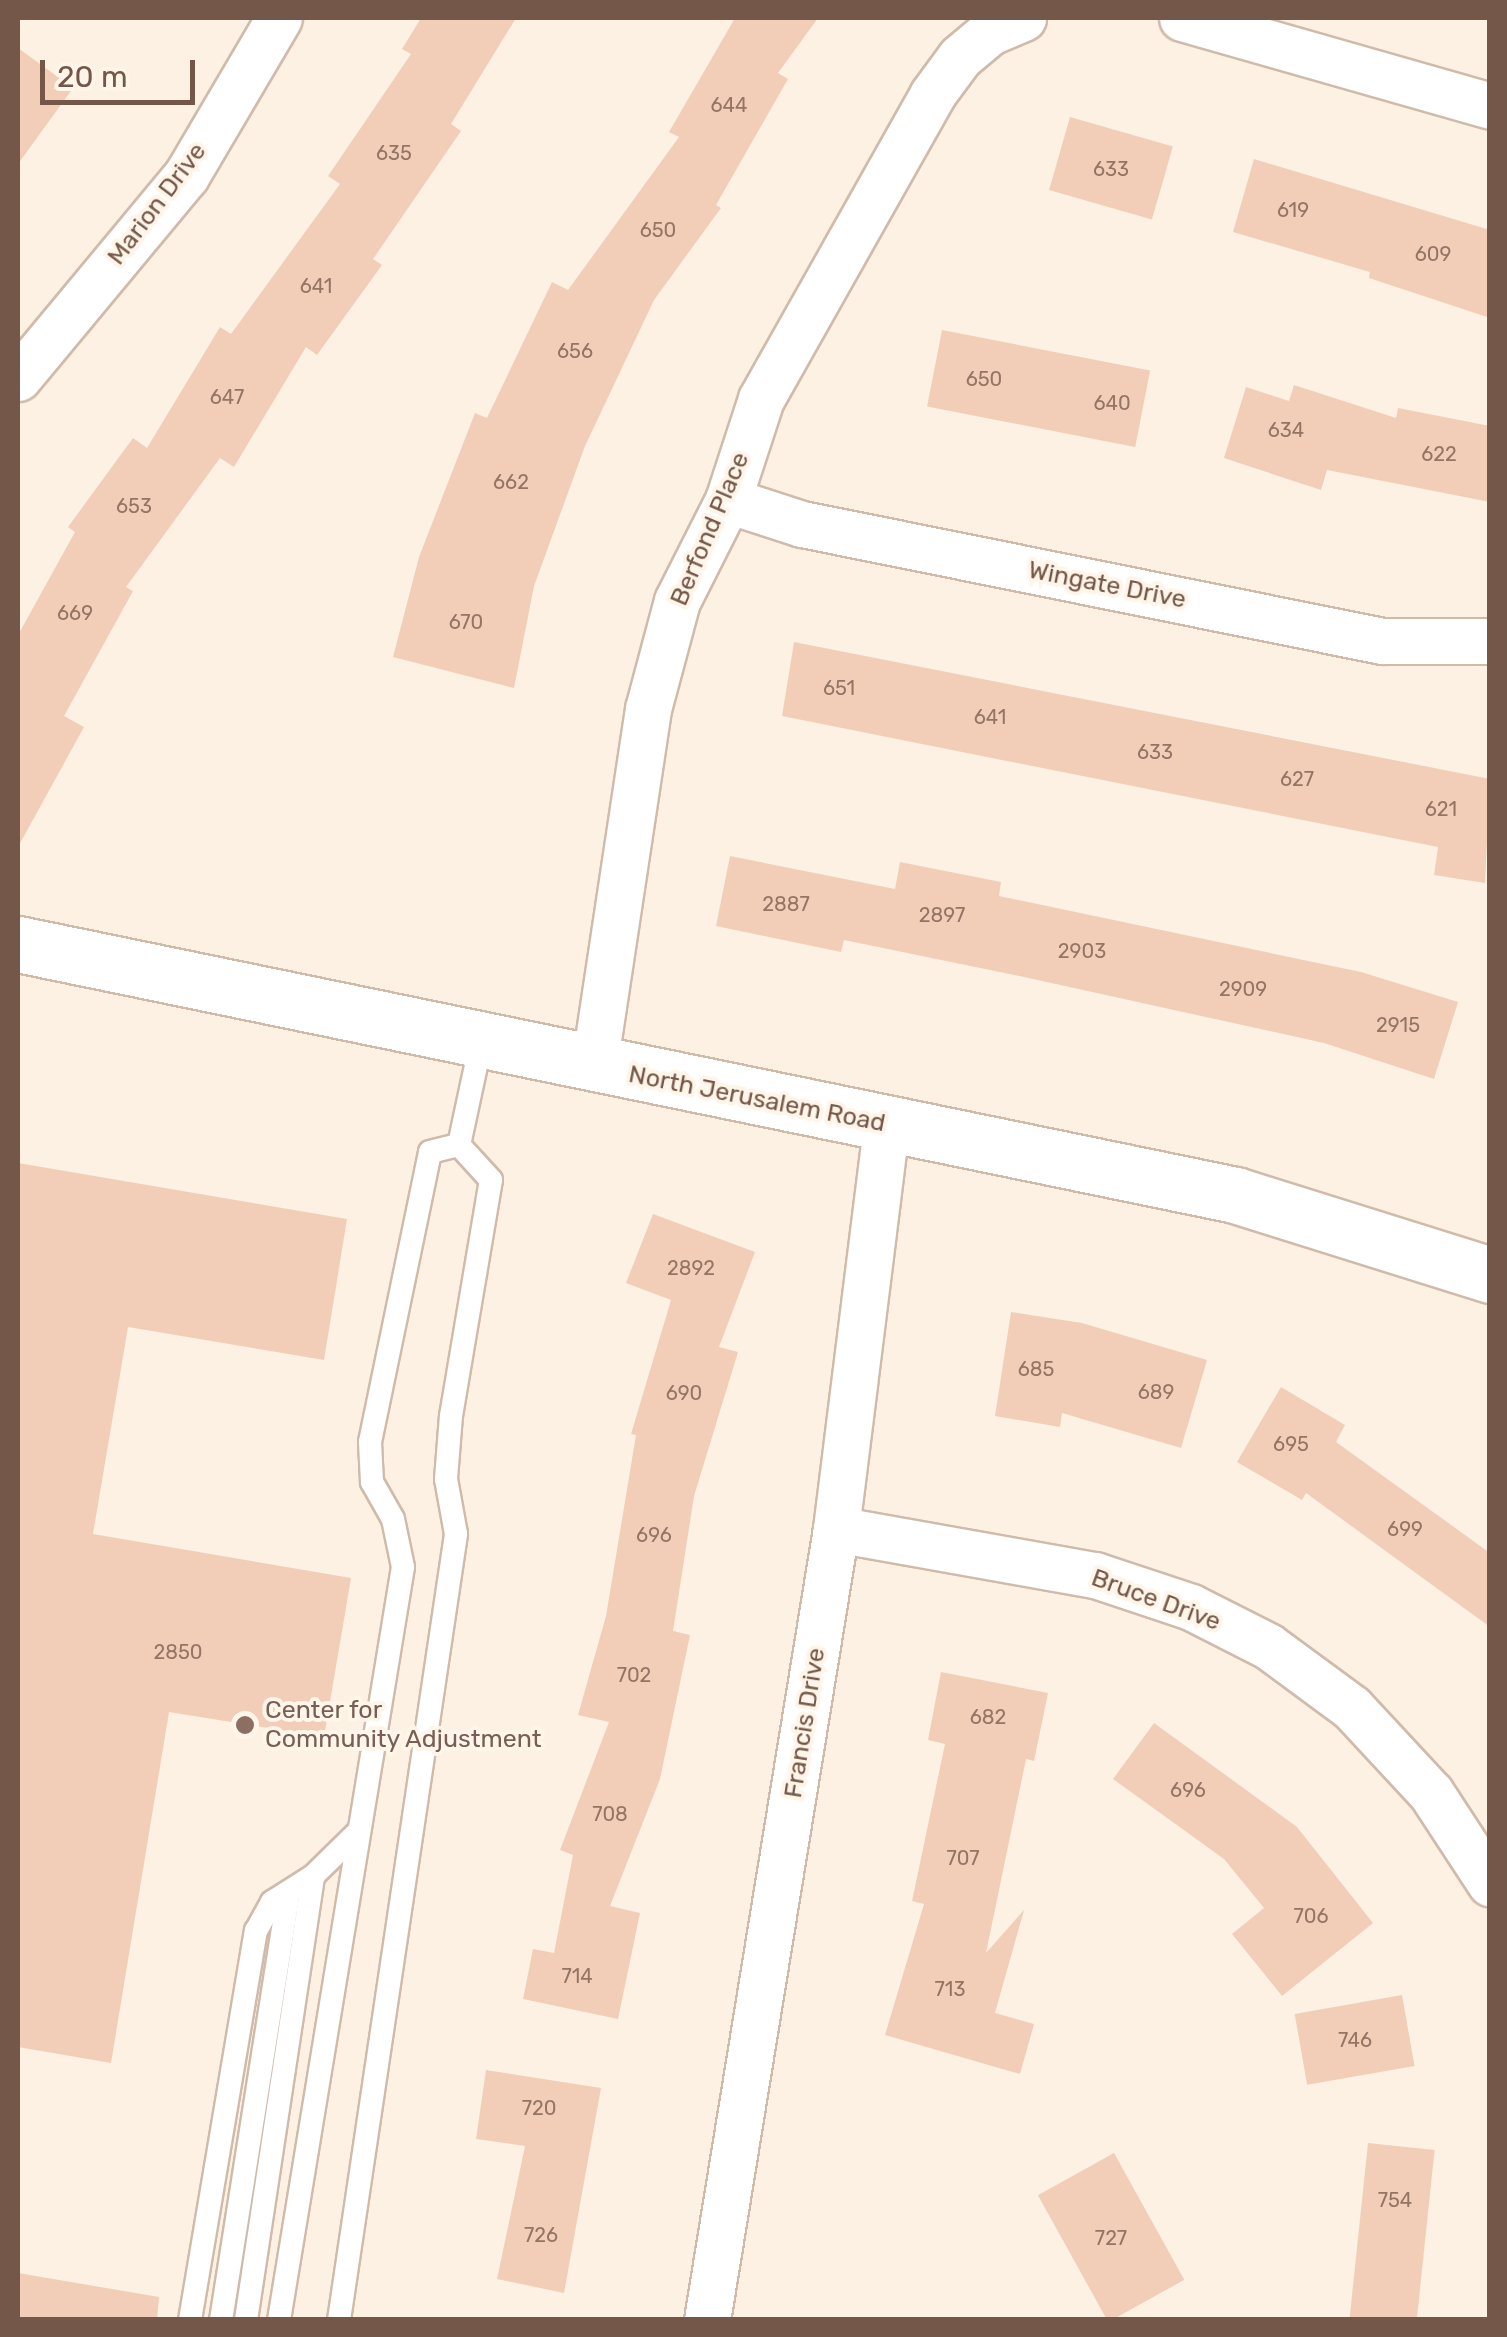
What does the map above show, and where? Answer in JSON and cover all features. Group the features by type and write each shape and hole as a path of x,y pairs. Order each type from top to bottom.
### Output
{"main road":[{"name":"North Jerusalem Road","path":"18,944 594,1066 1235,1195 1490,1276"}],"street":[{"name":"Marion Drive","path":"18,378 186,176 279,18"},
{"name":"Berfond Place","path":"594,1066 648,709 677,601 728,500 762,399 932,96 960,57 990,32 1023,18"},
{"path":"1182,18 1490,106"},
{"name":"Wingate Drive","path":"728,500 802,524 1382,641 1490,641"},
{"name":"Francis Drive","path":"718,2318 836,1530 886,1125"},
{"name":"Bruce Drive","path":"836,1530 1095,1575 1191,1608 1268,1646 1352,1708 1432,1792 1490,1883"}],"lane":[{"path":"459,1144 481,1042"},
{"path":"279,2320 403,1568 393,1519 372,1482 370,1442 430,1152 459,1144"},
{"path":"338,2320 456,1534 446,1479 451,1416 490,1180 459,1144"},
{"path":"190,2320 256,1930 272,1902 313,1876 357,1833"},
{"path":"246,2320 313,1876"},
{"path":"221,2320 289,1892"}],"building":[{"path":"421,18 516,18 451,124 461,131 373,259 382,265 317,355 306,347 234,467 220,458 126,587 133,591 64,716 84,727 18,847 18,635 75,532 68,527 133,438 147,448 220,327 231,334 340,184 328,176 411,54 402,49"},
{"path":"735,18 818,18 778,73 788,79 716,205 721,208 654,300 585,446 534,586 514,688 393,657 419,557 475,413 487,418 552,282 568,290 679,137 669,132"},
{"path":"18,48 73,88 18,164"},
{"path":"1070,117 1173,146 1152,220 1049,190"},
{"path":"1254,159 1490,230 1490,318 1369,278 1370,272 1233,232"},
{"path":"942,330 1150,370 1135,447 927,407"},
{"path":"1294,385 1396,418 1398,408 1490,426 1490,502 1327,470 1321,490 1224,458 1246,387 1289,401"},
{"path":"794,642 1490,779 1485,883 1434,875 1438,847 782,716"},
{"path":"730,856 895,889 900,862 1001,882 999,896 1361,972 1458,1002 1434,1079 1324,1043 1024,977 844,940 841,952 716,926"},
{"path":"18,1163 347,1219 324,1360 128,1327 93,1534 351,1578 324,1737 169,1712 111,2063 18,2047"},
{"path":"653,1214 755,1252 719,1347 738,1352 694,1496 673,1631 690,1635 660,1779 610,1906 640,1913 618,2019 523,1999 533,1949 554,1953 573,1855 560,1850 609,1722 578,1715 606,1616 636,1435 631,1434 671,1300 626,1283"},
{"path":"1011,1312 1082,1323 1207,1360 1181,1448 1062,1413 1060,1427 995,1416"},
{"path":"1281,1387 1345,1425 1336,1442 1490,1553 1490,1627 1306,1493 1302,1500 1237,1462"},
{"path":"941,1672 1048,1693 1034,1761 1026,1759 986,1953 1024,1910 995,2013 1034,2024 1020,2074 885,2035 924,1904 912,1901 945,1744 928,1740"},
{"path":"1154,1723 1297,1827 1373,1923 1282,1996 1232,1934 1264,1908 1224,1859 1113,1779"},
{"path":"1402,1995 1415,2066 1307,2085 1295,2014"},
{"path":"486,2070 601,2088 564,2293 497,2279 525,2146 476,2139"},
{"path":"1368,2143 1435,2150 1417,2320 1349,2320"},
{"path":"1114,2153 1184,2280 1107,2320 1038,2195"},
{"path":"18,2273 159,2297 157,2320 18,2320"}],"place":[{"name":"Center for Community Adjustment","path":"245,1725"}]}
